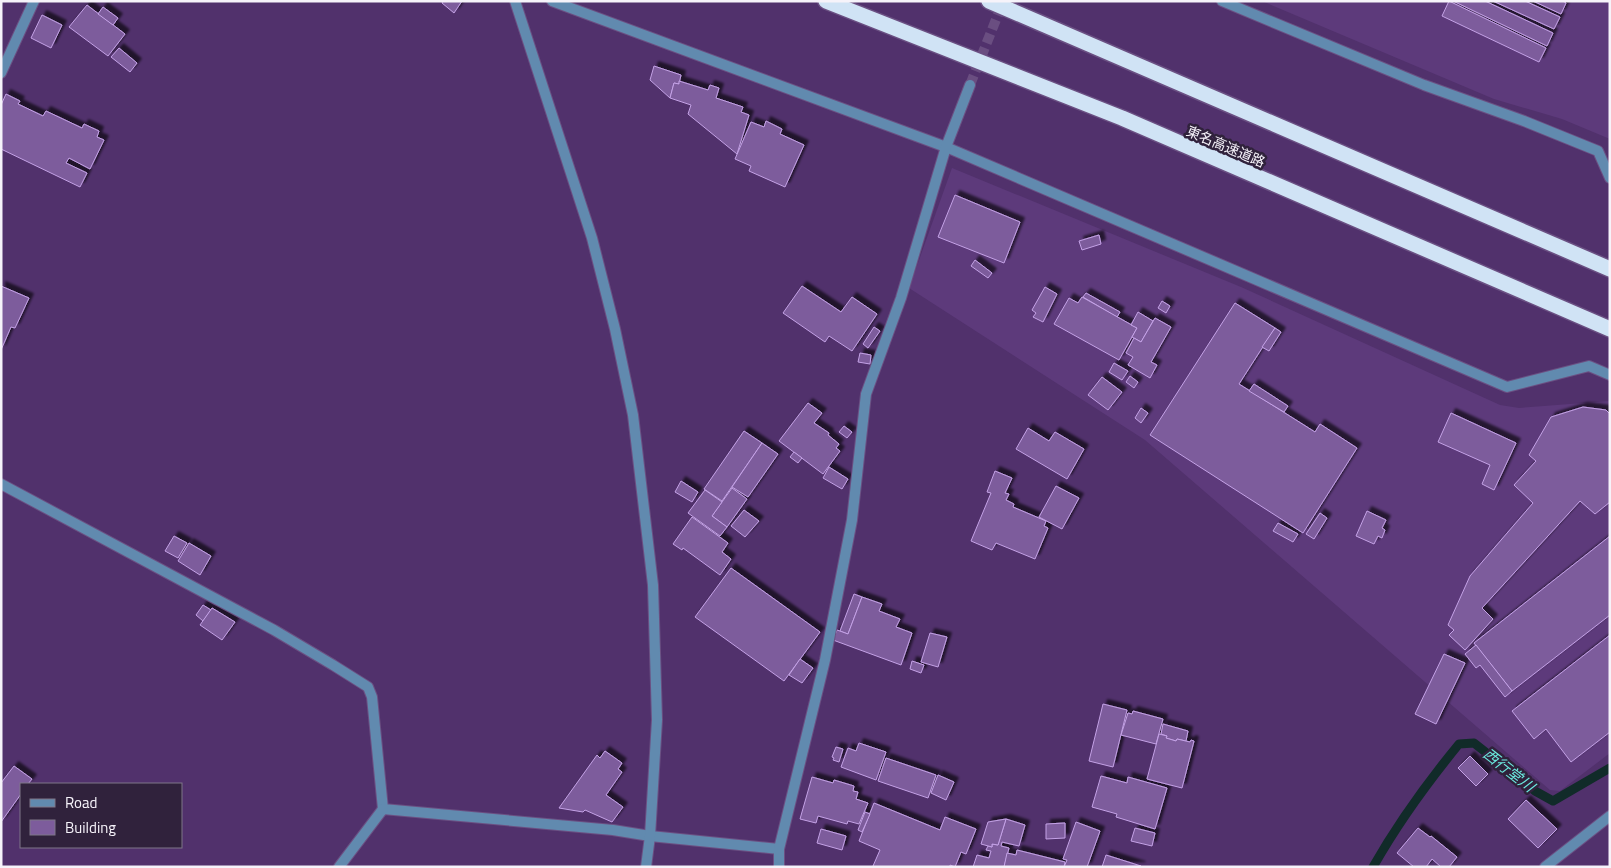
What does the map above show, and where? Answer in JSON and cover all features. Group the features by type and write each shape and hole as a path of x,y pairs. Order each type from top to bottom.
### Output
{"highway":[{"name":"東名高速道路","path":"826,1 1122,118 1610,329"},
{"path":"989,1 1610,269"}],"street":[{"path":"1,73 34,1"},
{"path":"515,1 592,238 633,415 653,585 657,720 650,836 646,867"},
{"path":"552,1 946,146 1507,387 1589,366 1610,375"},
{"path":"1222,1 1424,85 1598,151 1610,178"},
{"path":"779,867 780,849 829,642 852,520 866,394 901,298 946,146 970,85"},
{"path":"1,484 274,630 368,687 372,697 383,809 340,867"},
{"path":"383,809 612,830 650,836 780,849"},
{"path":"1545,867 1610,816"}],"shaded area":[{"path":"1262,1 1610,1 1610,139 1562,119 1494,99"},
{"path":"952,168 1241,287 1500,405 1519,408 1610,401 1610,753 1560,791 1550,790 1145,440 909,288"}],"building":[{"path":"443,1 462,1 454,13 442,3"},
{"path":"1449,1 1546,48 1539,62 1442,16"},
{"path":"1453,1 1485,1 1553,33 1547,46"},
{"path":"1493,1 1525,1 1560,17 1554,29"},
{"path":"1533,1 1563,1 1566,3 1561,14"},
{"path":"87,5 125,34 108,56 69,27"},
{"path":"103,7 118,18 113,25 98,14"},
{"path":"42,15 62,25 51,48 31,38"},
{"path":"119,48 137,63 130,72 111,57"},
{"path":"654,66 681,75 679,84 674,83 670,98 650,80"},
{"path":"679,81 708,90 710,85 719,88 716,98 743,107 741,112 749,115 737,154 688,114 691,105 670,98 674,83 679,84"},
{"path":"6,94 20,101 18,104 43,116 46,111 82,128 84,124 99,131 97,137 104,140 90,169 69,158 66,163 87,173 80,187 1,149 1,105"},
{"path":"766,121 782,129 780,134 804,145 785,187 749,171 751,166 735,159 751,122 764,127"},
{"path":"955,195 1020,222 1004,263 938,237"},
{"path":"1099,235 1101,244 1082,250 1079,241"},
{"path":"975,260 992,273 988,278 971,266"},
{"path":"1,286 29,298 15,328 11,327 1,350"},
{"path":"802,286 841,312 852,297 877,314 852,351 829,336 825,342 783,313"},
{"path":"1045,287 1057,294 1043,322 1033,317 1036,313 1032,310"},
{"path":"1086,293 1120,312 1117,317 1083,297"},
{"path":"1082,297 1137,328 1119,360 1054,324 1069,298 1078,303"},
{"path":"1162,301 1170,306 1166,313 1158,308"},
{"path":"1235,303 1275,328 1239,384 1315,432 1320,424 1357,448 1303,533 1150,435"},
{"path":"1138,312 1153,321 1141,342 1132,337 1137,328 1131,325"},
{"path":"1155,318 1171,327 1151,362 1157,365 1150,378 1128,365 1133,357 1126,353 1134,338 1141,342"},
{"path":"874,327 880,331 868,348 863,344"},
{"path":"1275,328 1281,332 1269,351 1262,347"},
{"path":"860,353 871,355 870,364 858,362"},
{"path":"1114,363 1128,371 1122,380 1109,372"},
{"path":"1130,376 1138,382 1134,388 1126,382"},
{"path":"1102,377 1122,392 1108,410 1088,395"},
{"path":"1254,384 1288,406 1284,412 1249,391"},
{"path":"808,403 822,413 814,423 829,433 828,435 839,444 836,448 840,451 823,474 779,441"},
{"path":"1583,407 1606,410 1610,414 1610,502 1595,514 1580,501 1482,608 1493,619 1465,650 1449,635 1454,630 1448,625 1470,576 1533,503 1514,485 1536,461 1529,455 1551,417"},
{"path":"1141,408 1148,413 1141,423 1135,418"},
{"path":"1451,413 1516,443 1494,490 1482,484 1490,465 1438,442"},
{"path":"844,426 852,432 847,438 839,432"},
{"path":"1028,428 1049,441 1055,432 1084,449 1067,479 1016,449"},
{"path":"744,431 762,443 722,501 704,489"},
{"path":"762,443 778,454 748,497 732,487"},
{"path":"794,452 802,458 798,463 790,457"},
{"path":"829,467 848,479 842,489 823,478"},
{"path":"995,471 1012,478 1005,493 1009,494 1006,500 1014,504 1013,507 1046,521 1044,526 1048,528 1035,559 996,543 992,550 971,541 991,493 987,492"},
{"path":"681,481 698,492 692,502 675,492"},
{"path":"1056,486 1079,498 1062,529 1039,517"},
{"path":"732,488 747,499 727,527 712,516"},
{"path":"705,490 722,502 712,516 727,527 720,536 688,513"},
{"path":"744,510 759,521 745,537 731,526"},
{"path":"1367,511 1386,520 1382,528 1385,530 1382,538 1378,536 1374,544 1356,536"},
{"path":"1320,513 1327,518 1314,539 1306,534"},
{"path":"692,517 728,543 722,552 731,559 720,575 683,548 682,550 673,544"},
{"path":"1278,523 1298,534 1293,542 1273,531"},
{"path":"174,536 187,543 178,558 165,551"},
{"path":"1610,536 1610,615 1512,691 1474,643"},
{"path":"189,543 211,556 200,575 178,561"},
{"path":"731,568 820,632 784,681 695,617"},
{"path":"854,594 862,597 848,634 840,631"},
{"path":"862,597 882,604 879,611 900,619 896,627 912,633 901,665 833,640 837,630 848,634"},
{"path":"203,605 211,610 203,621 196,615"},
{"path":"212,608 235,622 222,640 200,625"},
{"path":"930,633 947,637 938,667 921,662"},
{"path":"1610,635 1610,732 1571,762 1546,729 1534,739 1512,711"},
{"path":"1476,645 1512,691 1505,697 1480,665 1476,668 1465,654"},
{"path":"1444,654 1465,663 1436,724 1415,714"},
{"path":"800,659 813,668 802,683 789,675"},
{"path":"912,661 924,665 921,673 910,669"},
{"path":"1103,704 1127,710 1113,767 1089,761"},
{"path":"1133,711 1163,719 1156,744 1121,735 1128,713 1132,714"},
{"path":"1163,724 1188,731 1186,741 1166,738 1167,736 1161,734"},
{"path":"1159,734 1176,741 1177,739 1194,741 1182,788 1147,779"},
{"path":"859,743 886,752 876,780 841,767 848,748 856,751"},
{"path":"836,747 843,749 839,762 833,760 834,758 832,757"},
{"path":"605,751 622,763 618,769 622,772 606,795 623,807 612,822 585,810 583,812 559,808 597,755 600,758"},
{"path":"1470,756 1488,774 1476,786 1458,768"},
{"path":"886,758 936,775 928,798 878,781"},
{"path":"14,766 32,779 29,783 20,783 20,795 1,822 1,783"},
{"path":"938,775 954,782 946,800 931,793"},
{"path":"1101,776 1127,783 1128,777 1167,788 1155,829 1116,817 1117,814 1092,807"},
{"path":"812,777 833,783 834,780 854,786 853,791 858,792 856,799 868,803 859,824 848,821 847,824 818,816 816,823 800,819"},
{"path":"1526,800 1557,829 1538,848 1508,819"},
{"path":"874,803 940,830 945,817 976,829 966,854 961,852 955,867 950,865 950,867 875,867 873,866 880,850 859,841"},
{"path":"865,812 870,814 862,832 858,830"},
{"path":"1006,819 1025,825 1019,846 1002,842 1001,846 1009,848 1004,867 973,867 977,855 989,858 991,851 986,850 988,846 992,847 992,844 998,845"},
{"path":"1006,819 998,845 992,844 992,847 981,844 988,822"},
{"path":"1076,822 1100,831 1087,867 1064,867 1067,860 1063,859"},
{"path":"1065,823 1065,838 1046,839 1046,824"},
{"path":"1135,828 1155,833 1152,846 1131,841"},
{"path":"1418,828 1457,857 1449,867 1441,867 1432,859 1426,867 1414,867 1397,853"},
{"path":"821,829 846,836 842,850 817,843"},
{"path":"1017,850 1065,862 1064,867 1004,867 1007,853 1016,855"},
{"path":"1106,855 1141,866 1102,867"}],"waterway":[{"name":"西行堂川","path":"1373,867 1413,804 1459,744 1474,743 1535,791 1553,801 1610,768"}],"tunnel":[{"path":"970,85 1003,2"}]}
